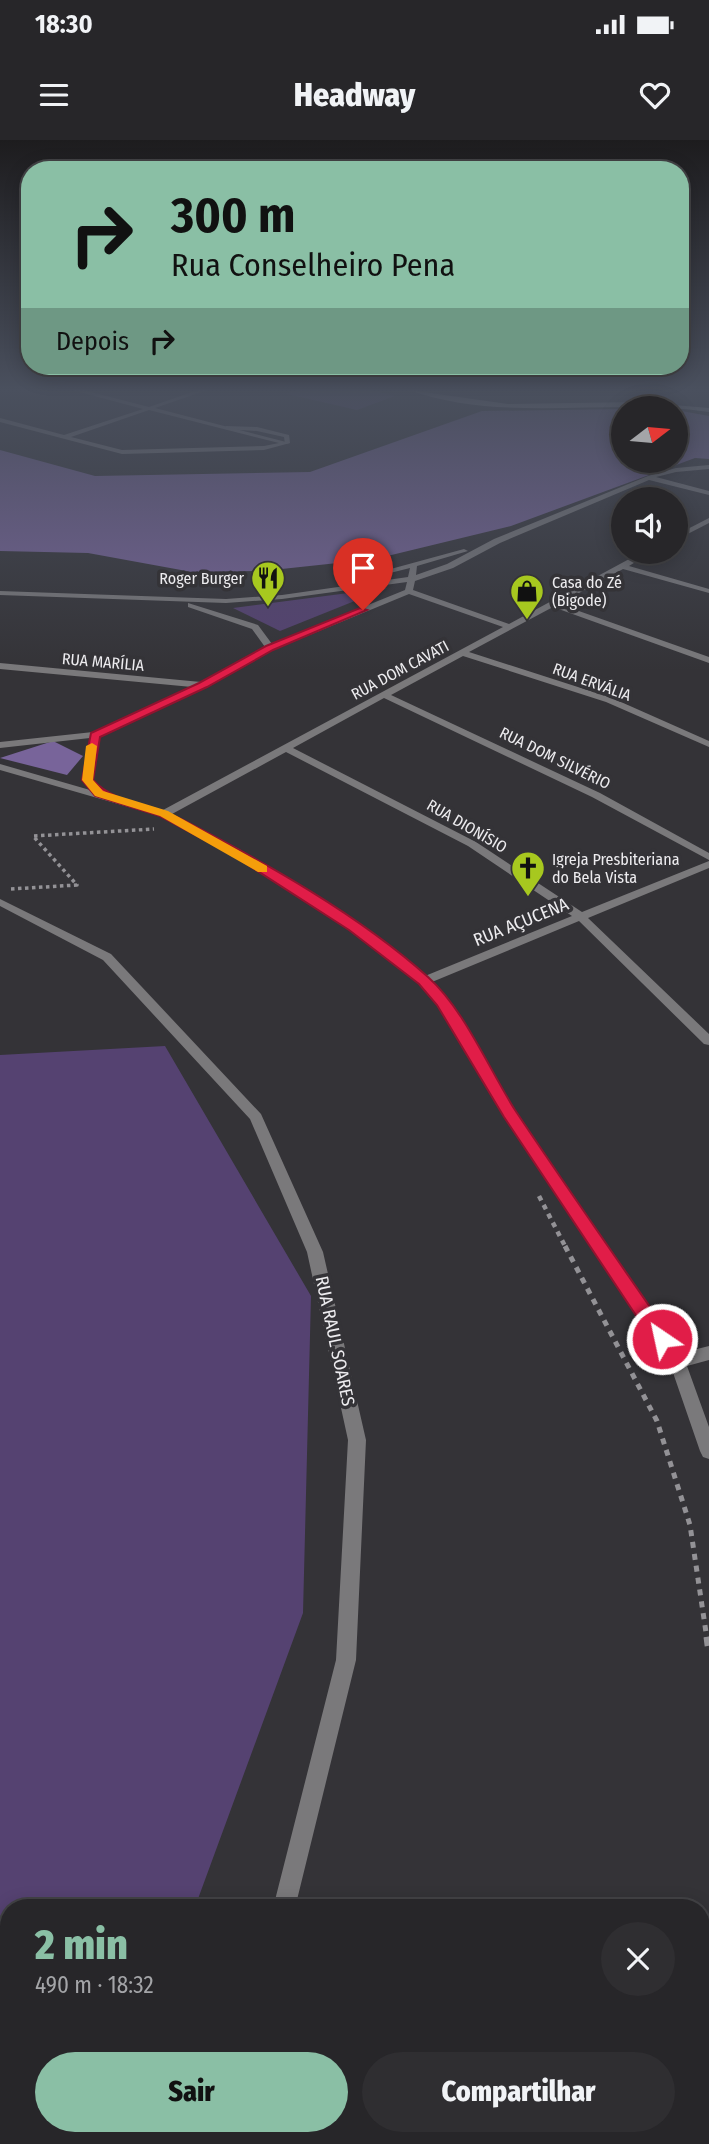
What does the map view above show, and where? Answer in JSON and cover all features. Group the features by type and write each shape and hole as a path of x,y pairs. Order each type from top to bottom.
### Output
{"street":[{"path":"0,593 176,601 282,597 412,579 450,566 497,541 634,484"},
{"path":"674,484 709,493"},
{"path":"688,531 709,520"},
{"path":"282,597 414,566 497,541"},
{"name":"RUA DOM CAVATI","path":"164,814 626,564"},
{"path":"409,591 414,566"},
{"path":"622,566 709,591"},
{"path":"0,745 95,735 203,685 270,648 409,591 510,627"},
{"path":"176,601 255,627 270,648"},
{"path":"552,604 709,660"},
{"name":"RUA ERVÁLIA","path":"463,653 608,700 709,744"},
{"name":"RUA MARÍLIA","path":"0,666 203,685"},
{"name":"RUA DOM SILVÉRIO","path":"384,695 596,795 709,857"},
{"path":"95,735 87,780 99,794"},
{"name":"RUA DIONÍSIO","path":"286,748 471,844 581,917 709,1041"},
{"path":"0,767 164,814 235,851 354,927 424,981 443,1002 509,1113 677,1361 709,1451"},
{"name":"RUA AÇUCENA","path":"424,981 709,864"},
{"name":"RUA RAUL SOARES","path":"0,902 107,957 256,1117 315,1252 356,1440 346,1660 286,1899"},
{"path":"677,1361 709,1353"}],"path":[{"path":"0,890 77,885 33,836 158,828 146,822"},
{"path":"538,1195 657,1421 690,1525 709,1652"}],"shaded area":[{"path":"0,484 626,484 511,526 375,559 263,571 192,572 88,553 0,551"},
{"path":"387,588 280,631 233,608"},
{"path":"53,741 83,756 67,775 0,758"},
{"path":"165,1046 311,1296 303,1613 198,1899 0,1899 0,1055"}],"slow traffic":[{"path":"92,746 87,780 99,794 164,814 235,851 262,869"}],"place":[{"name":"Roger Burger","path":"268,608"},
{"name":"Casa do Zé (Bigode)","path":"527,621"},
{"name":"Igreja Presbiteriana do Bela Vista","path":"528,898"}],"route":[{"path":"363,610 270,648 203,685 95,735 87,780 99,794 164,814 235,851 354,927 424,981 443,1002 509,1113 662,1339"}]}
